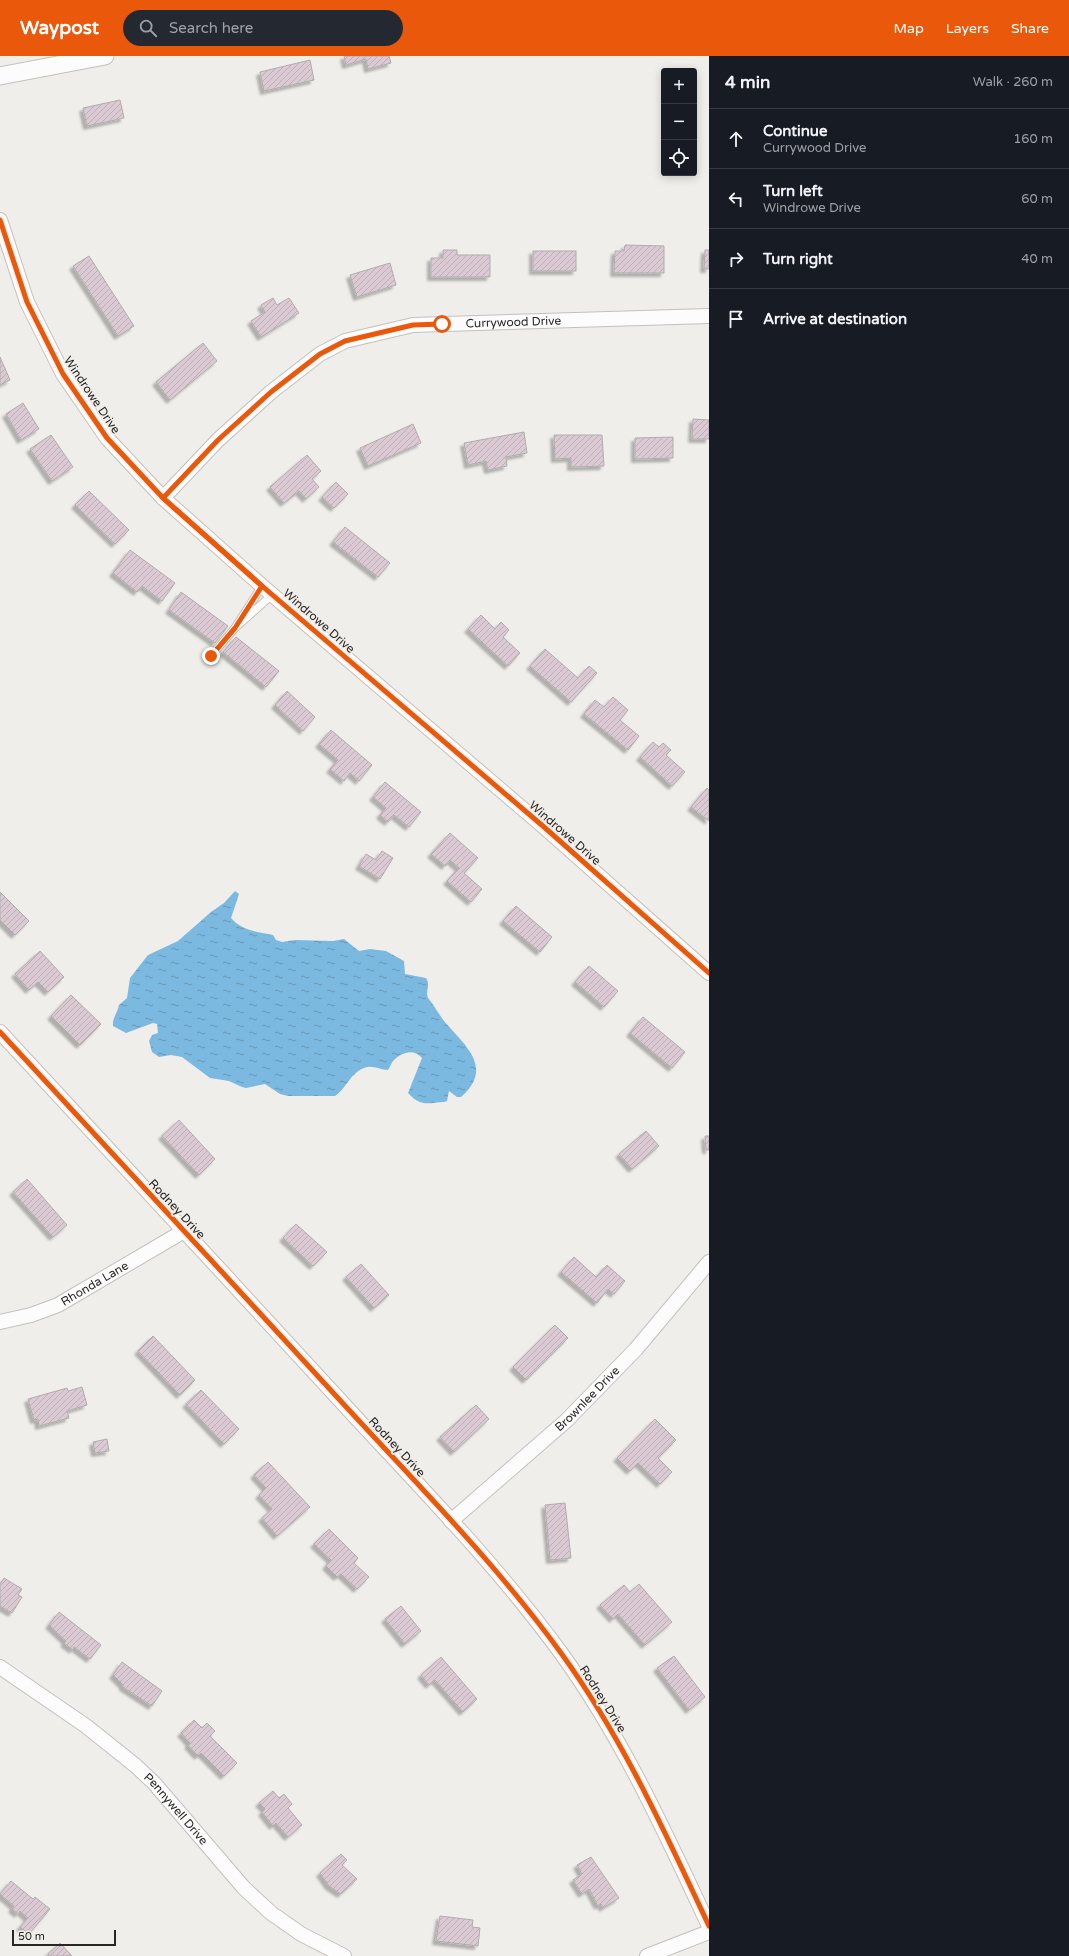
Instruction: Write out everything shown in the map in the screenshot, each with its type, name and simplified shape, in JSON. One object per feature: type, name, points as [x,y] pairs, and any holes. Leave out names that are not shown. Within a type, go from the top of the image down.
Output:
[{"type":"street","points":[[0,76],[105,56]]},
{"type":"street","name":"Windrowe Drive","points":[[0,220],[27,302],[63,374],[107,438],[163,498],[267,590],[530,815],[709,973]]},
{"type":"street","name":"Currywood Drive","points":[[163,498],[218,440],[271,392],[320,354],[345,341],[413,325],[709,316]]},
{"type":"street","name":"Rodney Drive","points":[[0,1032],[451,1521],[533,1616],[562,1654],[611,1730],[659,1820],[709,1926]]},
{"type":"street","name":"Rhonda Lane","points":[[0,1322],[31,1315],[58,1305],[184,1231]]},
{"type":"street","name":"Brownlee Drive","points":[[451,1521],[567,1420],[636,1349],[709,1262]]},
{"type":"street","name":"Pennywell Drive","points":[[0,1667],[86,1726],[136,1766],[154,1783],[244,1888],[271,1913],[301,1934],[344,1956]]},
{"type":"street","points":[[647,1956],[709,1932]]},
{"type":"lane","points":[[211,656],[267,590]]},
{"type":"lane","points":[[235,628],[267,590]]},
{"type":"water","points":[[235,891],[239,894],[231,918],[240,926],[256,932],[273,935],[276,940],[282,942],[295,940],[333,941],[344,939],[359,951],[370,949],[386,951],[404,961],[405,974],[426,978],[428,983],[428,998],[444,1021],[473,1057],[476,1066],[476,1076],[471,1086],[461,1097],[457,1097],[449,1091],[447,1101],[444,1102],[424,1103],[417,1100],[408,1093],[422,1058],[415,1053],[408,1052],[396,1058],[388,1070],[367,1067],[357,1072],[335,1096],[288,1096],[280,1094],[265,1084],[246,1088],[229,1081],[210,1078],[182,1057],[171,1055],[159,1057],[152,1052],[149,1041],[152,1035],[158,1033],[157,1024],[153,1023],[126,1033],[113,1026],[113,1020],[119,1005],[127,998],[130,978],[148,955],[178,941],[211,912],[224,903]]},
{"type":"building","points":[[344,56],[389,56],[391,63],[368,69],[366,59],[346,65]]},
{"type":"building","points":[[310,60],[314,80],[264,91],[260,72]]},
{"type":"building","points":[[120,100],[124,118],[87,126],[83,108]]},
{"type":"building","points":[[625,245],[664,246],[664,273],[614,273],[615,251],[624,251]]},
{"type":"building","points":[[443,250],[457,250],[457,255],[490,255],[490,277],[431,277],[431,258],[443,258]]},
{"type":"building","points":[[705,250],[709,250],[709,269],[704,269]]},
{"type":"building","points":[[533,251],[576,251],[576,271],[533,271]]},
{"type":"building","points":[[89,256],[134,326],[118,336],[73,266]]},
{"type":"building","points":[[390,263],[396,285],[357,297],[350,275]]},
{"type":"building","points":[[273,298],[277,305],[289,298],[299,313],[261,337],[251,321],[265,312],[261,305]]},
{"type":"building","points":[[203,343],[217,361],[170,400],[156,382]]},
{"type":"building","points":[[0,357],[10,380],[0,385]]},
{"type":"building","points":[[23,403],[39,429],[21,440],[6,414]]},
{"type":"building","points":[[693,419],[709,420],[709,439],[692,439]]},
{"type":"building","points":[[413,424],[421,443],[368,466],[360,448]]},
{"type":"building","points":[[524,432],[527,453],[506,457],[507,466],[488,470],[486,461],[468,465],[464,443]]},
{"type":"building","points":[[51,435],[73,467],[52,481],[30,449]]},
{"type":"building","points":[[554,435],[602,435],[604,466],[571,467],[571,458],[555,459]]},
{"type":"building","points":[[673,437],[673,458],[635,459],[635,438]]},
{"type":"building","points":[[307,455],[321,471],[312,479],[319,487],[306,499],[299,491],[284,503],[270,487]]},
{"type":"building","points":[[336,482],[348,494],[334,508],[322,497]]},
{"type":"building","points":[[89,491],[129,530],[115,544],[75,505]]},
{"type":"building","points":[[345,527],[390,563],[378,577],[333,542]]},
{"type":"building","points":[[130,550],[175,583],[162,601],[142,586],[137,592],[113,573]]},
{"type":"building","points":[[181,592],[228,626],[215,643],[169,610]]},
{"type":"building","points":[[481,615],[495,629],[501,622],[509,630],[503,637],[520,653],[508,666],[468,629]]},
{"type":"building","points":[[236,637],[279,671],[266,687],[223,652]]},
{"type":"building","points":[[545,649],[578,678],[589,666],[597,673],[571,702],[530,666]]},
{"type":"building","points":[[287,691],[315,717],[303,731],[275,705]]},
{"type":"building","points":[[613,697],[628,710],[620,720],[639,736],[628,750],[584,714],[595,700],[604,707]]},
{"type":"building","points":[[331,730],[372,765],[359,781],[350,773],[344,781],[330,769],[338,760],[319,744]]},
{"type":"building","points":[[653,742],[659,747],[663,743],[671,750],[666,755],[685,772],[672,786],[640,757]]},
{"type":"building","points":[[385,782],[421,812],[409,827],[394,815],[388,822],[380,815],[386,808],[373,797]]},
{"type":"building","points":[[707,788],[709,790],[709,821],[691,807]]},
{"type":"building","points":[[450,833],[478,858],[464,873],[482,889],[471,902],[447,881],[459,868],[450,860],[445,866],[431,854]]},
{"type":"building","points":[[382,851],[393,858],[380,879],[359,866],[366,854],[376,860]]},
{"type":"building","points":[[0,892],[29,921],[15,935],[0,920]]},
{"type":"building","points":[[516,906],[552,937],[540,952],[503,921]]},
{"type":"building","points":[[40,951],[64,977],[48,992],[38,982],[29,990],[15,974]]},
{"type":"building","points":[[589,966],[618,991],[604,1007],[575,982]]},
{"type":"building","points":[[71,995],[101,1024],[80,1045],[51,1016]]},
{"type":"building","points":[[643,1017],[685,1052],[672,1068],[630,1033]]},
{"type":"building","points":[[179,1120],[215,1159],[199,1175],[162,1136]]},
{"type":"building","points":[[646,1131],[659,1146],[632,1169],[619,1154]]},
{"type":"building","points":[[705,1136],[709,1136],[709,1150],[706,1150]]},
{"type":"building","points":[[27,1179],[67,1225],[53,1237],[13,1192]]},
{"type":"building","points":[[296,1224],[327,1252],[313,1266],[283,1238]]},
{"type":"building","points":[[574,1257],[596,1277],[607,1265],[625,1281],[614,1294],[608,1289],[597,1303],[561,1272]]},
{"type":"building","points":[[361,1264],[389,1295],[374,1308],[346,1277]]},
{"type":"building","points":[[555,1325],[568,1338],[526,1380],[513,1367]]},
{"type":"building","points":[[153,1336],[195,1380],[180,1395],[138,1351]]},
{"type":"building","points":[[82,1387],[87,1405],[67,1411],[69,1418],[39,1426],[38,1419],[34,1420],[28,1399],[67,1388],[68,1391]]},
{"type":"building","points":[[201,1390],[239,1429],[224,1444],[186,1404]]},
{"type":"building","points":[[476,1405],[489,1419],[454,1452],[440,1437]]},
{"type":"building","points":[[655,1419],[676,1440],[658,1458],[672,1472],[660,1484],[638,1463],[630,1471],[617,1458]]},
{"type":"building","points":[[107,1439],[109,1451],[95,1453],[93,1442]]},
{"type":"building","points":[[268,1462],[310,1507],[277,1536],[262,1518],[272,1509],[259,1495],[266,1488],[254,1475]]},
{"type":"building","points":[[565,1503],[571,1558],[550,1560],[545,1505]]},
{"type":"building","points":[[329,1529],[358,1558],[354,1563],[369,1577],[357,1589],[341,1574],[337,1577],[326,1566],[331,1560],[314,1544]]},
{"type":"building","points":[[4,1578],[22,1589],[18,1595],[22,1597],[12,1613],[0,1606],[0,1584]]},
{"type":"building","points":[[639,1584],[672,1622],[645,1645],[618,1614],[613,1619],[600,1605],[624,1585],[630,1592]]},
{"type":"building","points":[[401,1606],[421,1631],[405,1644],[385,1619]]},
{"type":"building","points":[[59,1612],[101,1645],[90,1659],[74,1647],[73,1650],[64,1643],[66,1641],[49,1625]]},
{"type":"building","points":[[674,1656],[705,1697],[689,1710],[657,1668]]},
{"type":"building","points":[[441,1657],[477,1699],[463,1712],[435,1680],[429,1685],[421,1675]]},
{"type":"building","points":[[122,1662],[162,1691],[152,1706],[123,1687],[123,1685],[113,1675]]},
{"type":"building","points":[[194,1720],[202,1728],[207,1723],[215,1731],[210,1736],[237,1763],[224,1776],[201,1753],[198,1756],[188,1745],[190,1743],[181,1733]]},
{"type":"building","points":[[273,1791],[279,1798],[284,1794],[292,1804],[288,1808],[302,1825],[288,1837],[276,1823],[273,1826],[262,1812],[265,1809],[259,1803]]},
{"type":"building","points":[[341,1854],[347,1860],[342,1865],[357,1879],[341,1894],[329,1886],[320,1873]]},
{"type":"building","points":[[591,1857],[619,1898],[603,1908],[601,1904],[598,1906],[589,1889],[582,1894],[573,1880],[582,1874],[577,1865]]},
{"type":"building","points":[[11,1881],[33,1899],[35,1897],[50,1909],[29,1934],[20,1927],[28,1918],[20,1911],[18,1914],[12,1909],[14,1906],[0,1894]]},
{"type":"building","points":[[440,1916],[473,1920],[472,1927],[480,1928],[478,1946],[436,1941]]},
{"type":"building","points":[[60,1943],[72,1956],[49,1956],[48,1954]]},
{"type":"cycle path","points":[[0,220],[27,302],[63,374],[107,438],[163,498],[262,586],[544,827],[709,973]]},
{"type":"cycle path","points":[[0,1032],[481,1553],[535,1619],[561,1653],[604,1718],[659,1820],[709,1926]]},
{"type":"route","points":[[211,656],[235,628],[262,586],[163,498],[218,440],[271,392],[320,354],[345,341],[413,325],[442,324]]}]
